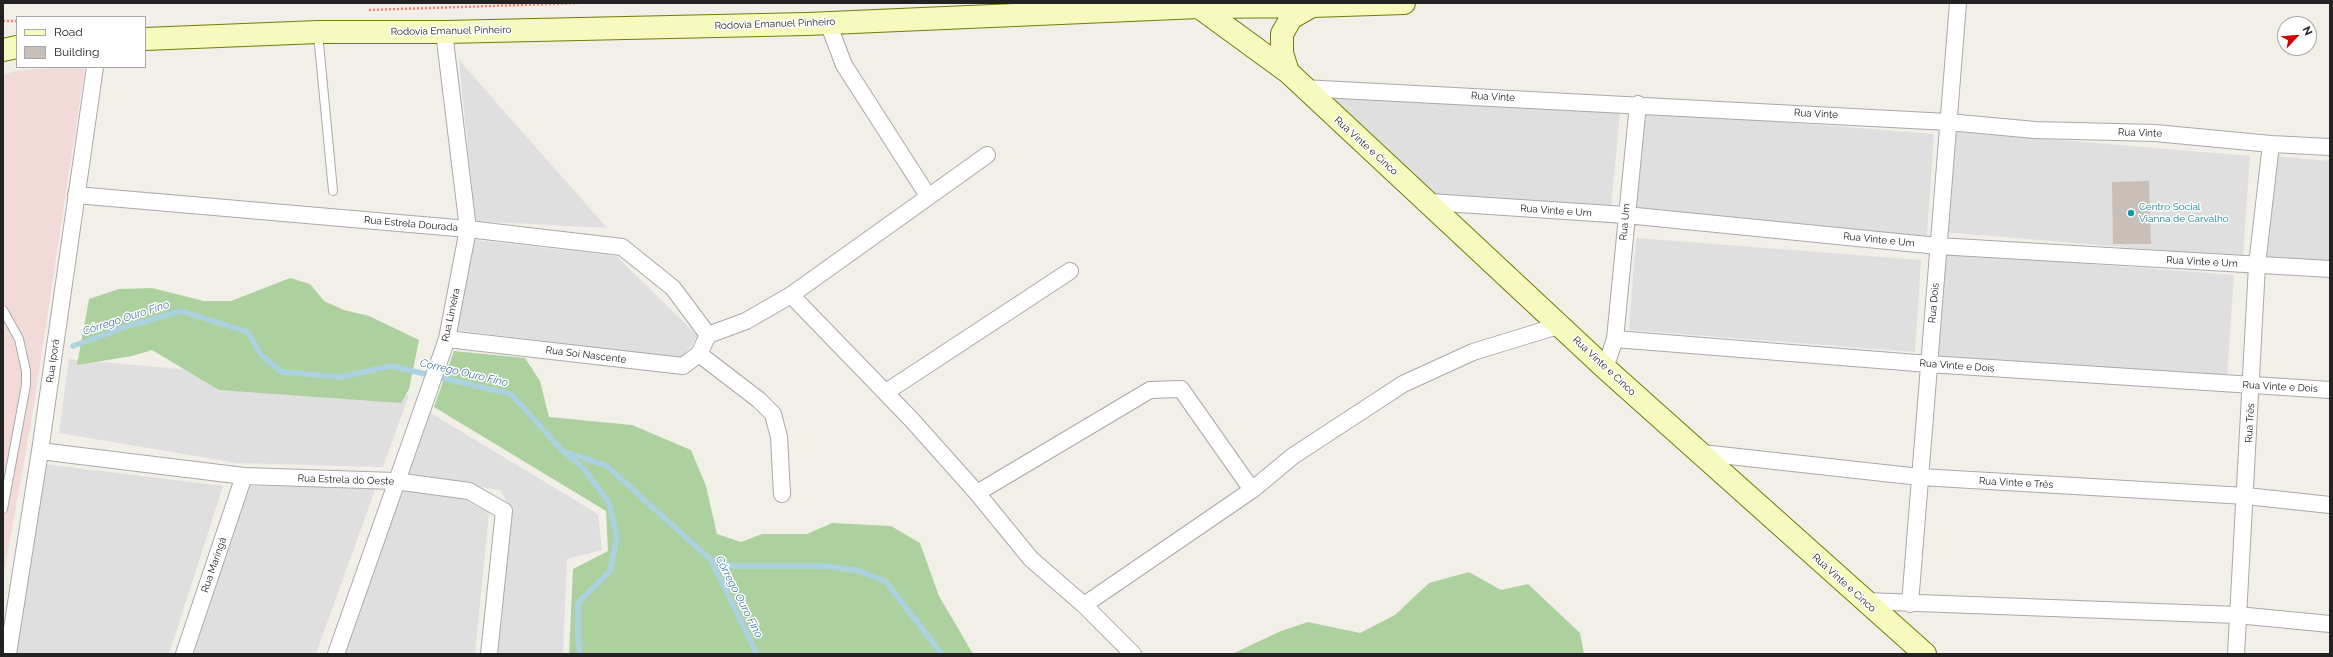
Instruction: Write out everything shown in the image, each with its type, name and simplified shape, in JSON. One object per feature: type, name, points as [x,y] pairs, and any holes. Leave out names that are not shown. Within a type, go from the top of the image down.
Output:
[{"type":"main road","name":"Rodovia Emanuel Pinheiro","points":[[146,39],[318,32],[444,32],[828,23],[1199,7],[1312,6],[1404,3]]},
{"type":"main road","points":[[1288,72],[1282,53],[1282,34],[1291,18],[1312,6]]},
{"type":"main road","points":[[1199,7],[1288,72]]},
{"type":"main road","points":[[3,50],[16,48]]},
{"type":"main road","name":"Rua Vinte e Cinco","points":[[1288,72],[1302,88],[1429,202],[1561,325],[1604,368],[1702,453],[1925,654]]},
{"type":"street","name":"Rua Dois","points":[[1910,604],[1958,3]]},
{"type":"street","points":[[828,23],[844,65],[928,196]]},
{"type":"street","name":"Rua Limeira","points":[[336,654],[395,481],[447,339],[468,229],[444,32]]},
{"type":"street","name":"Rua Iporá","points":[[8,654],[40,451],[95,68]]},
{"type":"street","name":"Rua Vinte","points":[[1302,88],[1638,104],[1948,122],[2035,130],[2155,133],[2271,144],[2330,147]]},
{"type":"street","name":"Rua Um","points":[[1615,339],[1638,104]]},
{"type":"street","name":"Rua Três","points":[[2236,654],[2237,615],[2246,496],[2252,385],[2257,265],[2271,144]]},
{"type":"street","points":[[708,335],[746,321],[791,295],[987,155]]},
{"type":"street","name":"Rua Estrela Dourada","points":[[76,195],[468,229],[622,247],[673,288],[708,335]]},
{"type":"street","name":"Rua Vinte e Um","points":[[1429,202],[1626,216],[1938,246],[2330,269]]},
{"type":"street","points":[[886,392],[1070,271]]},
{"type":"street","points":[[791,295],[886,392],[977,493],[1031,559],[1084,605],[1133,654]]},
{"type":"street","points":[[1084,605],[1252,490],[1293,456],[1403,384],[1473,352],[1561,325]]},
{"type":"street","name":"Rua Soi Nascente","points":[[447,339],[683,366],[699,354],[708,335]]},
{"type":"street","points":[[1604,368],[1615,339]]},
{"type":"street","name":"Rua Vinte e Dois","points":[[1615,339],[1929,364],[2330,390]]},
{"type":"street","points":[[699,354],[759,400],[772,414],[780,437],[782,494]]},
{"type":"street","points":[[977,493],[1150,390],[1181,389],[1252,490]]},
{"type":"street","name":"Rua Estrela do Oeste","points":[[40,451],[244,476],[395,481],[469,492],[504,511],[488,654]]},
{"type":"street","name":"Rua Vinte e Três","points":[[1702,453],[1920,477],[2246,496],[2330,505]]},
{"type":"street","name":"Rua Maringá","points":[[184,654],[244,476]]},
{"type":"street","points":[[1865,601],[1910,604],[2237,615],[2330,624]]},
{"type":"lane","points":[[318,32],[333,191]]},
{"type":"lane","points":[[3,310],[18,339],[26,371],[26,384],[3,509]]},
{"type":"path","points":[[3,21],[16,21]]},
{"type":"shaded area","points":[[459,60],[607,228],[475,221]]},
{"type":"shaded area","points":[[47,68],[85,68],[31,423],[3,579],[3,75],[15,71]]},
{"type":"shaded area","points":[[1323,97],[1620,113],[1611,208],[1431,194]]},
{"type":"shaded area","points":[[1640,111],[1934,134],[1927,236],[1633,213]]},
{"type":"shaded area","points":[[1952,131],[2250,156],[2243,257],[1944,232]]},
{"type":"shaded area","points":[[2273,156],[2330,161],[2330,264],[2266,259]]},
{"type":"shaded area","points":[[1636,238],[1921,260],[1915,352],[1629,330]]},
{"type":"shaded area","points":[[475,240],[616,256],[698,336],[682,358],[455,330]]},
{"type":"shaded area","points":[[1945,253],[2234,275],[2227,378],[1938,357]]},
{"type":"shaded area","points":[[69,359],[234,374],[409,395],[383,467],[237,463],[59,433]]},
{"type":"shaded area","points":[[429,412],[598,514],[602,550],[567,559],[563,654],[493,654],[509,506],[500,490],[405,475]]},
{"type":"shaded area","points":[[44,464],[223,486],[169,654],[16,654]]},
{"type":"shaded area","points":[[246,486],[376,487],[316,654],[190,654]]},
{"type":"shaded area","points":[[401,488],[466,500],[489,514],[475,654],[344,654]]},
{"type":"green space","points":[[290,278],[310,284],[324,301],[344,310],[369,316],[419,340],[409,389],[401,403],[219,390],[152,350],[132,356],[77,365],[89,299],[119,289],[152,288],[204,301],[231,301]]},
{"type":"green space","points":[[454,351],[525,358],[540,381],[549,417],[632,425],[691,450],[706,486],[717,534],[741,542],[762,534],[807,534],[832,523],[891,526],[920,543],[939,596],[973,654],[569,654],[573,569],[608,551],[606,511],[434,407]]},
{"type":"green space","points":[[1469,572],[1501,590],[1528,584],[1580,633],[1584,654],[1232,654],[1281,631],[1308,622],[1360,633],[1395,615],[1429,583]]},
{"type":"building","name":"Centro Social Vianna de Carvalho","points":[[2149,181],[2151,244],[2113,244],[2112,182]]},
{"type":"waterway","name":"Córrego Ouro Fino","points":[[73,346],[129,326],[181,311],[248,332],[261,355],[282,372],[341,377],[391,366],[511,394],[562,450],[585,470],[609,503],[617,538],[610,571],[578,603],[578,639],[580,654]]},
{"type":"waterway","name":"Córrego Ouro Fino","points":[[566,452],[607,466],[711,560],[757,654]]},
{"type":"waterway","points":[[711,560],[733,566],[826,566],[860,571],[886,582],[942,654]]},
{"type":"place","name":"Centro Social Vianna de Carvalho","points":[[2131,213]]}]
